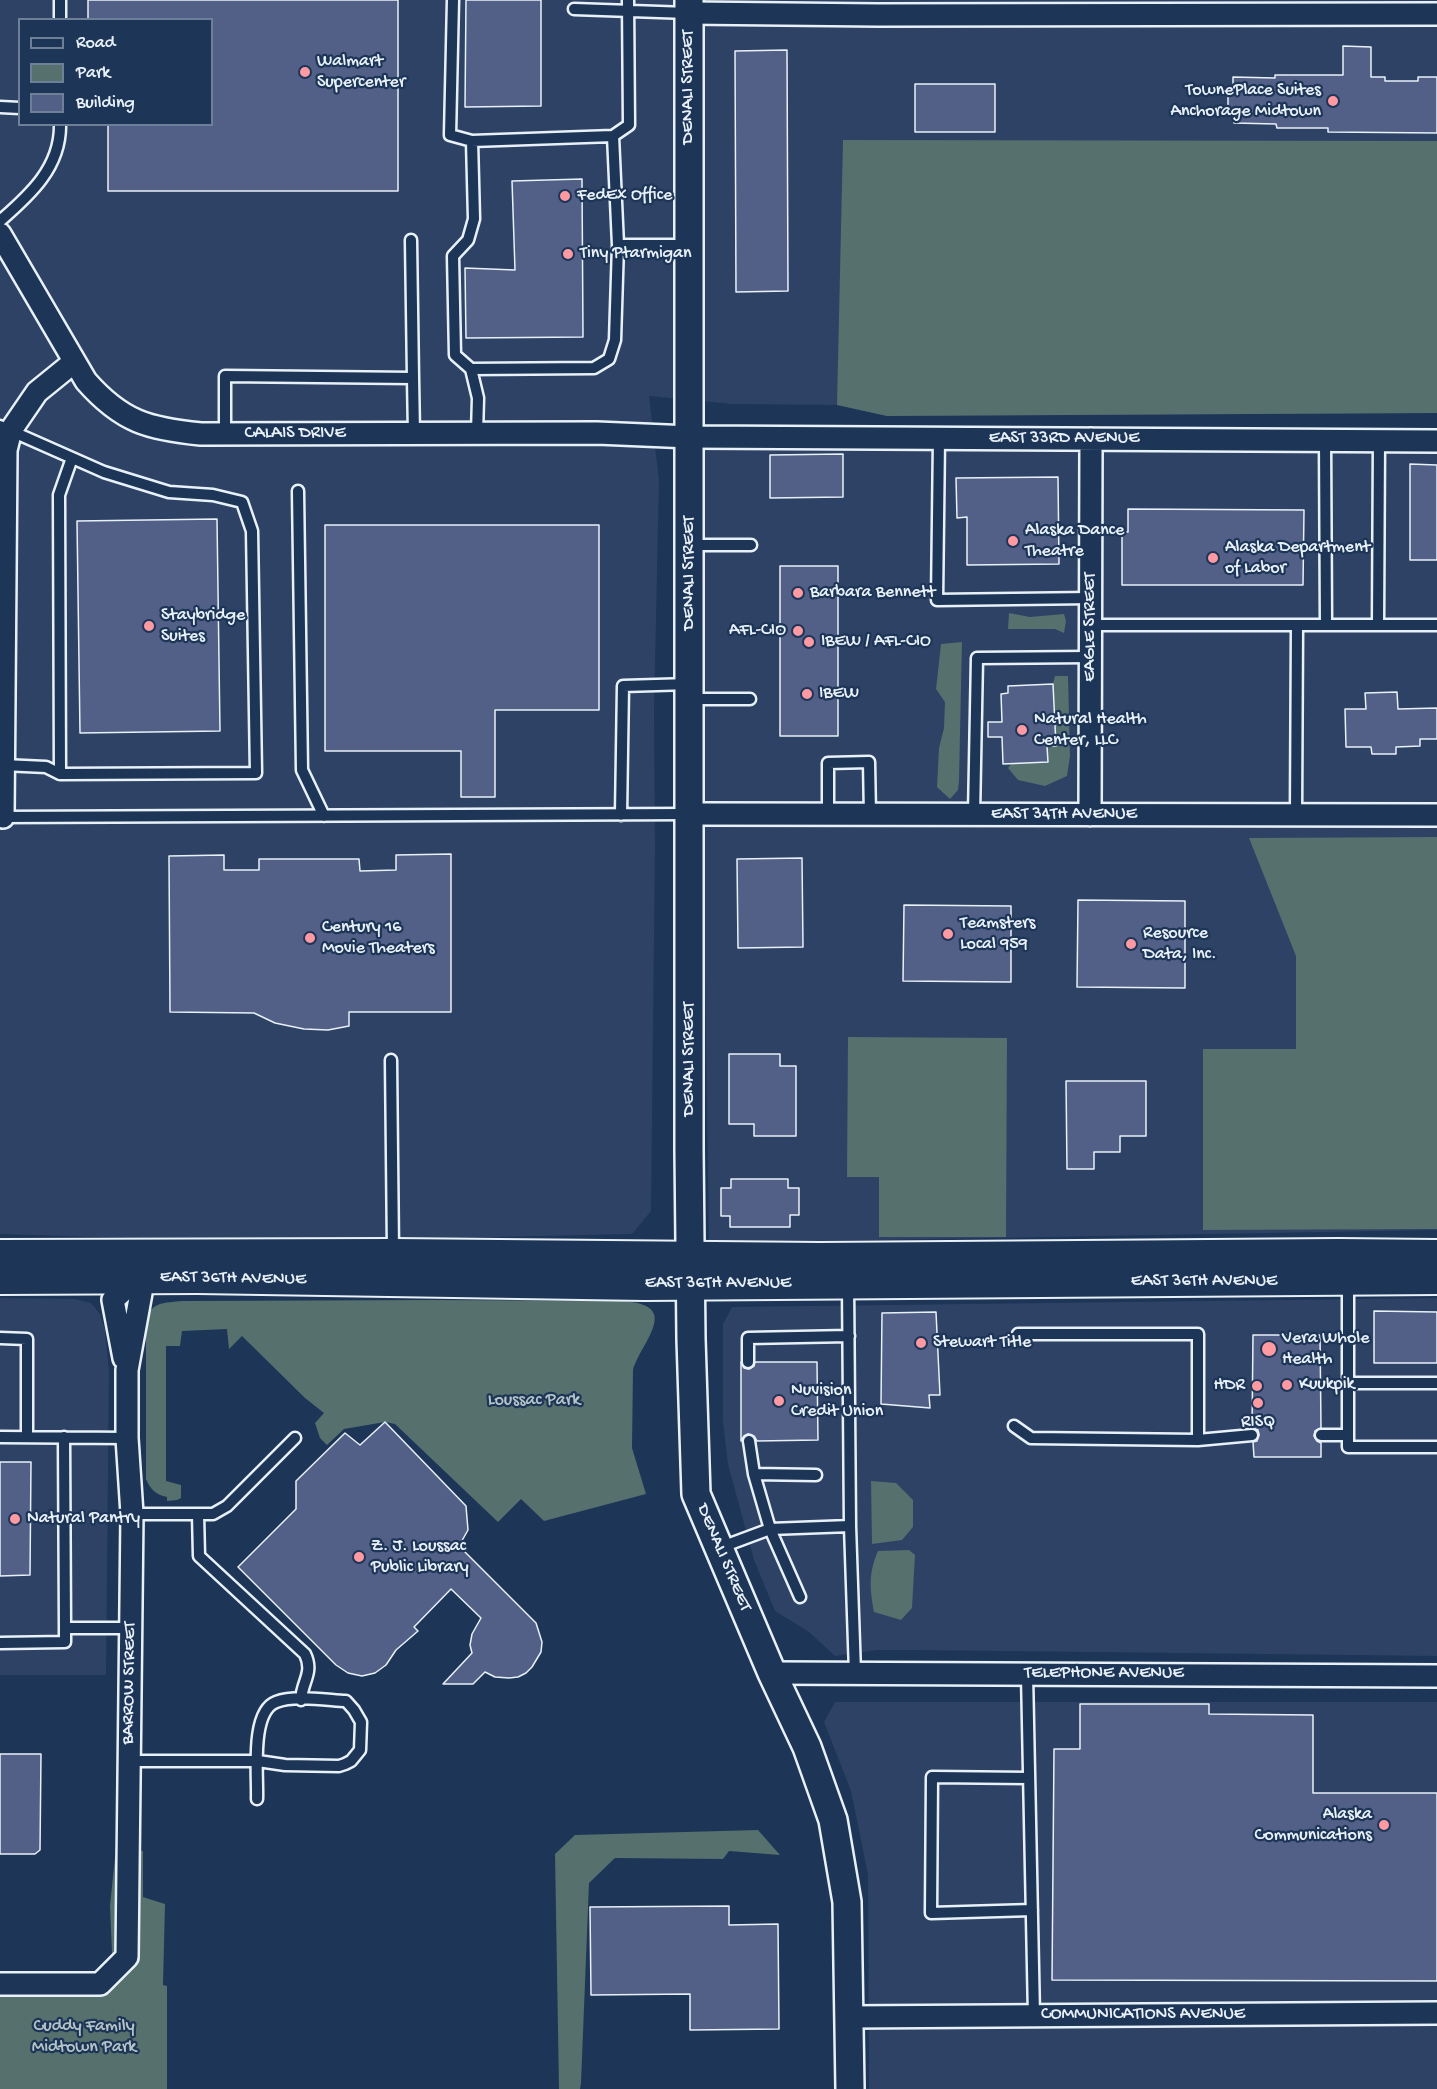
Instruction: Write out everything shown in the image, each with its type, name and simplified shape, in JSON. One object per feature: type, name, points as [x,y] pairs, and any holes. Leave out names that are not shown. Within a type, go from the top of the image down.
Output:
[{"type":"main road","name":"EAST 36TH AVENUE","points":[[0,1279],[130,1273],[393,1254],[690,1270],[848,1284],[1437,1279]]},
{"type":"main road","name":"EAST 36TH AVENUE","points":[[0,1255],[130,1273],[690,1270],[820,1258],[1437,1255]]},
{"type":"main road","points":[[1348,1281],[1358,1270],[1437,1268]]},
{"type":"street","points":[[689,6],[878,15],[1339,7],[1437,14]]},
{"type":"street","name":"DENALI STREET","points":[[689,6],[690,1270],[696,1494],[772,1673],[807,1747],[833,1820],[847,1902],[850,2089]]},
{"type":"street","name":"CALAIS DRIVE","points":[[0,234],[86,381],[102,400],[144,425],[168,431],[225,434],[597,433],[690,437]]},
{"type":"street","points":[[2,817],[2,588],[6,428],[37,392],[74,362]]},
{"type":"street","name":"EAST 33RD AVENUE","points":[[690,437],[1437,441]]},
{"type":"street","name":"EAGLE STREET","points":[[1090,815],[1091,439]]},
{"type":"street","name":"EAST 34TH AVENUE","points":[[690,814],[1437,815]]},
{"type":"street","name":"BARROW STREET","points":[[0,1984],[100,1984],[127,1957],[132,1514],[127,1438],[127,1370],[141,1293],[130,1273]]},
{"type":"street","name":"TELEPHONE AVENUE","points":[[772,1673],[1437,1676]]},
{"type":"street","name":"COMMUNICATIONS AVENUE","points":[[850,2017],[1437,2013]]},
{"type":"lane","points":[[60,0],[60,18]]},
{"type":"lane","points":[[453,0],[450,135],[472,141],[613,136],[629,125],[628,6]]},
{"type":"lane","points":[[574,9],[689,6]]},
{"type":"lane","points":[[0,107],[18,108]]},
{"type":"lane","points":[[0,221],[27,198],[49,171],[61,141],[60,126]]},
{"type":"lane","points":[[471,369],[594,368],[609,359],[615,340],[618,245],[613,136]]},
{"type":"lane","points":[[472,141],[474,219],[468,240],[453,256],[455,355],[471,369],[478,398],[477,433]]},
{"type":"lane","points":[[411,240],[414,434]]},
{"type":"lane","points":[[618,245],[689,245]]},
{"type":"lane","points":[[225,434],[225,376],[413,378]]},
{"type":"lane","points":[[3,765],[46,767],[60,774],[256,773],[252,531],[242,502],[213,495],[169,492],[104,472],[6,428]]},
{"type":"lane","points":[[939,438],[937,600],[1091,598]]},
{"type":"lane","points":[[1325,440],[1326,625]]},
{"type":"lane","points":[[1378,625],[1379,440]]},
{"type":"lane","points":[[60,774],[59,495],[72,458]]},
{"type":"lane","points":[[298,491],[302,770],[324,816]]},
{"type":"lane","points":[[690,545],[751,545]]},
{"type":"lane","points":[[1091,625],[1437,625]]},
{"type":"lane","points":[[1296,815],[1297,625]]},
{"type":"lane","points":[[974,815],[977,658],[1090,657]]},
{"type":"lane","points":[[621,815],[623,687],[750,699]]},
{"type":"lane","points":[[828,815],[828,763],[869,762],[870,815]]},
{"type":"lane","points":[[2,817],[690,814]]},
{"type":"lane","points":[[391,1060],[393,1254]]},
{"type":"lane","points":[[1348,1281],[1348,1447],[1437,1447]]},
{"type":"lane","points":[[848,1284],[849,1527],[855,1674]]},
{"type":"lane","points":[[1018,1335],[1198,1334],[1198,1440]]},
{"type":"lane","points":[[748,1362],[748,1338],[849,1336]]},
{"type":"lane","points":[[0,1338],[27,1339],[27,1437]]},
{"type":"lane","points":[[1348,1383],[1437,1383]]},
{"type":"lane","points":[[1014,1426],[1031,1438],[1198,1440],[1252,1435]]},
{"type":"lane","points":[[1321,1435],[1348,1436]]},
{"type":"lane","points":[[0,1437],[127,1438]]},
{"type":"lane","points":[[0,1643],[65,1642],[64,1437]]},
{"type":"lane","points":[[132,1514],[213,1514],[226,1506],[295,1438]]},
{"type":"lane","points":[[749,1441],[754,1474],[770,1529],[800,1598]]},
{"type":"lane","points":[[754,1474],[816,1475]]},
{"type":"lane","points":[[198,1514],[199,1556],[305,1654],[309,1663],[309,1672],[301,1700]]},
{"type":"lane","points":[[719,1548],[770,1529],[849,1527]]},
{"type":"lane","points":[[65,1628],[131,1628]]},
{"type":"lane","points":[[1027,1674],[1034,2016]]},
{"type":"lane","points":[[129,1761],[258,1761],[285,1765],[339,1766],[351,1761],[360,1750],[361,1722],[346,1701],[288,1700],[275,1702],[264,1711],[258,1735],[258,1761],[257,1799]]},
{"type":"lane","points":[[1029,1778],[932,1777],[931,1913],[1032,1910]]},
{"type":"shaded area","points":[[0,0],[1437,0],[1437,413],[887,416],[837,405],[732,404],[649,396],[659,480],[654,711],[655,848],[651,1211],[632,1234],[366,1240],[131,1238],[0,1234]]},
{"type":"shaded area","points":[[697,450],[1437,452],[1437,1230],[709,1243]]},
{"type":"shaded area","points":[[0,1298],[75,1299],[91,1303],[100,1314],[105,1330],[109,1371],[106,1675],[0,1675]]},
{"type":"shaded area","points":[[1437,1298],[1437,1656],[877,1650],[835,1656],[809,1632],[775,1611],[754,1560],[728,1464],[723,1423],[723,1324],[732,1307]]},
{"type":"shaded area","points":[[835,1702],[1437,1702],[1437,2089],[869,2089],[868,1875],[851,1791],[824,1722]]},
{"type":"green space","points":[[843,140],[1437,141],[1437,413],[887,416],[837,405]]},
{"type":"green space","points":[[1009,613],[1030,617],[1064,614],[1066,621],[1064,633],[1055,629],[1008,629]]},
{"type":"green space","points":[[962,642],[959,781],[958,790],[950,799],[937,787],[945,702],[936,689],[941,644]]},
{"type":"green space","points":[[1055,676],[1068,676],[1070,756],[1067,776],[1045,786],[1018,780],[1008,768],[1012,763],[1048,762],[1047,746],[1056,746],[1053,684]]},
{"type":"green space","points":[[1437,837],[1437,1229],[1203,1230],[1203,1049],[1296,1049],[1296,956],[1249,838]]},
{"type":"green space","points":[[848,1037],[1007,1038],[1006,1237],[879,1237],[879,1177],[847,1177]]},
{"type":"green space","name":"Loussac Park","points":[[183,1301],[623,1301],[641,1304],[651,1310],[655,1317],[654,1326],[633,1370],[632,1448],[646,1494],[544,1521],[521,1499],[498,1522],[395,1424],[385,1422],[344,1429],[327,1445],[320,1438],[315,1423],[324,1413],[305,1398],[242,1336],[229,1349],[227,1329],[182,1331],[180,1346],[166,1346],[166,1481],[181,1485],[181,1498],[167,1501],[167,1497],[157,1493],[149,1486],[146,1479],[146,1325],[147,1317],[154,1307],[163,1303]]},
{"type":"green space","points":[[871,1481],[896,1483],[913,1500],[913,1527],[902,1540],[872,1544]]},
{"type":"green space","points":[[909,1550],[915,1555],[912,1608],[901,1620],[874,1612],[871,1582],[878,1551]]},
{"type":"green space","points":[[758,1830],[780,1855],[729,1851],[723,1859],[615,1858],[589,1883],[581,2083],[580,2089],[559,2089],[555,1854],[575,1835]]},
{"type":"green space","name":"Cuddy Family Midtown Park","points":[[116,1847],[143,1851],[143,1897],[165,1904],[163,1985],[167,1986],[167,2089],[0,2089],[0,1986],[113,1976],[110,1906]]},
{"type":"building","name":"Walmart Supercenter","points":[[88,0],[398,0],[398,191],[108,191],[108,126],[213,126],[213,18],[88,18]]},
{"type":"building","points":[[466,0],[541,0],[541,106],[465,107]]},
{"type":"building","name":"TownePlace Suites Anchorage Midtown","points":[[1343,46],[1371,47],[1371,77],[1385,77],[1385,81],[1418,81],[1418,77],[1437,77],[1437,133],[1328,132],[1328,128],[1277,128],[1276,124],[1234,123],[1234,114],[1228,114],[1228,89],[1233,89],[1233,77],[1343,75]]},
{"type":"building","points":[[787,50],[788,291],[736,292],[735,51]]},
{"type":"building","points":[[915,84],[995,84],[995,132],[915,132]]},
{"type":"building","points":[[582,179],[583,337],[466,338],[465,268],[515,270],[512,181]]},
{"type":"building","points":[[843,454],[843,497],[770,498],[770,455]]},
{"type":"building","points":[[1410,464],[1437,465],[1437,560],[1410,560]]},
{"type":"building","name":"Alaska Dance Theatre","points":[[1058,477],[1059,564],[967,565],[967,517],[957,518],[956,478]]},
{"type":"building","name":"Alaska Department of Labor","points":[[1128,509],[1304,510],[1303,585],[1122,585],[1122,532],[1128,532]]},
{"type":"building","name":"Staybridge Suites","points":[[217,519],[220,731],[80,733],[77,521]]},
{"type":"building","points":[[325,525],[599,525],[599,710],[495,710],[495,797],[461,797],[461,751],[325,751]]},
{"type":"building","name":"IBEW / AFL-CIO","points":[[780,566],[838,566],[838,736],[780,736]]},
{"type":"building","name":"Natural Health Center, LLC","points":[[1053,684],[1056,746],[1047,746],[1048,762],[1003,764],[1002,737],[988,737],[988,722],[1002,722],[1001,694],[1008,693],[1008,686]]},
{"type":"building","points":[[1397,692],[1398,709],[1437,708],[1437,739],[1420,739],[1420,746],[1396,747],[1396,754],[1372,754],[1371,747],[1346,747],[1345,709],[1366,709],[1365,693]]},
{"type":"building","name":"Century 16 Movie Theaters","points":[[451,854],[451,1012],[349,1012],[349,1026],[328,1030],[304,1029],[275,1023],[254,1013],[170,1012],[169,856],[224,855],[224,870],[259,870],[259,859],[359,859],[360,871],[396,870],[396,855]]},
{"type":"building","points":[[802,858],[803,947],[738,948],[737,859]]},
{"type":"building","name":"Resource Data, Inc.","points":[[1078,900],[1185,901],[1185,988],[1077,987]]},
{"type":"building","points":[[904,905],[1011,906],[1011,982],[903,981]]},
{"type":"building","points":[[729,1054],[780,1054],[780,1066],[796,1066],[796,1136],[754,1136],[754,1124],[729,1124]]},
{"type":"building","points":[[1066,1081],[1146,1081],[1146,1136],[1120,1136],[1120,1152],[1094,1152],[1094,1169],[1067,1169]]},
{"type":"building","points":[[731,1179],[788,1179],[788,1188],[799,1188],[799,1215],[790,1215],[790,1227],[730,1227],[730,1216],[721,1216],[721,1188],[731,1188]]},
{"type":"building","points":[[1374,1311],[1437,1312],[1437,1363],[1374,1363]]},
{"type":"building","points":[[936,1312],[940,1395],[929,1395],[930,1408],[881,1404],[882,1313]]},
{"type":"building","name":"Kuukpik","points":[[1253,1335],[1320,1335],[1321,1428],[1315,1431],[1314,1436],[1321,1443],[1321,1457],[1254,1457],[1253,1442],[1257,1441],[1259,1435],[1258,1430],[1252,1428]]},
{"type":"building","name":"Nuvision Credit Union","points":[[741,1362],[744,1368],[749,1369],[754,1366],[755,1362],[817,1362],[818,1440],[757,1441],[754,1436],[748,1434],[741,1441]]},
{"type":"building","name":"Z. J. Loussac Public Library","points":[[385,1422],[466,1506],[468,1530],[459,1546],[536,1623],[542,1642],[541,1652],[526,1673],[509,1678],[495,1677],[485,1672],[473,1684],[443,1684],[472,1653],[470,1645],[472,1634],[481,1618],[451,1589],[414,1627],[418,1631],[396,1650],[386,1665],[375,1673],[362,1676],[348,1673],[336,1665],[238,1567],[296,1509],[296,1481],[345,1433],[360,1445]]},
{"type":"building","name":"Natural Pantry","points":[[0,1462],[31,1462],[30,1575],[0,1576]]},
{"type":"building","name":"Alaska Communications","points":[[1080,1704],[1209,1704],[1209,1714],[1313,1715],[1313,1793],[1437,1793],[1437,1981],[1052,1980],[1054,1749],[1080,1749]]},
{"type":"building","points":[[0,1754],[41,1754],[40,1850],[35,1854],[0,1854]]},
{"type":"building","points":[[729,1906],[729,1925],[778,1924],[779,2029],[690,2030],[690,1994],[591,1995],[590,1907]]},
{"type":"place","name":"Walmart Supercenter","points":[[305,72]]},
{"type":"place","name":"TownePlace Suites Anchorage Midtown","points":[[1333,101]]},
{"type":"place","name":"FedEx Office","points":[[565,196]]},
{"type":"place","name":"Tiny Ptarmigan","points":[[568,254]]},
{"type":"place","name":"Alaska Dance Theatre","points":[[1013,541]]},
{"type":"place","name":"Alaska Department of Labor","points":[[1213,558]]},
{"type":"place","name":"Barbara Bennett","points":[[798,593]]},
{"type":"place","name":"Staybridge Suites","points":[[149,626]]},
{"type":"place","name":"AFL-CIO","points":[[798,631]]},
{"type":"place","name":"IBEW / AFL-CIO","points":[[809,642]]},
{"type":"place","name":"IBEW","points":[[807,694]]},
{"type":"place","name":"Natural Health Center, LLC","points":[[1022,730]]},
{"type":"place","name":"Teamsters Local 959","points":[[948,934]]},
{"type":"place","name":"Century 16 Movie Theaters","points":[[310,938]]},
{"type":"place","name":"Resource Data, Inc.","points":[[1131,944]]},
{"type":"place","name":"Stewart Title","points":[[921,1343]]},
{"type":"place","name":"Vera Whole Health","points":[[1269,1349]]},
{"type":"place","name":"Kuukpik","points":[[1287,1385]]},
{"type":"place","name":"HDR","points":[[1257,1386]]},
{"type":"place","name":"Nuvision Credit Union","points":[[779,1401]]},
{"type":"place","name":"RISQ","points":[[1258,1403]]},
{"type":"place","name":"Natural Pantry","points":[[15,1519]]},
{"type":"place","name":"Z. J. Loussac Public Library","points":[[359,1557]]},
{"type":"place","name":"Alaska Communications","points":[[1384,1825]]}]
